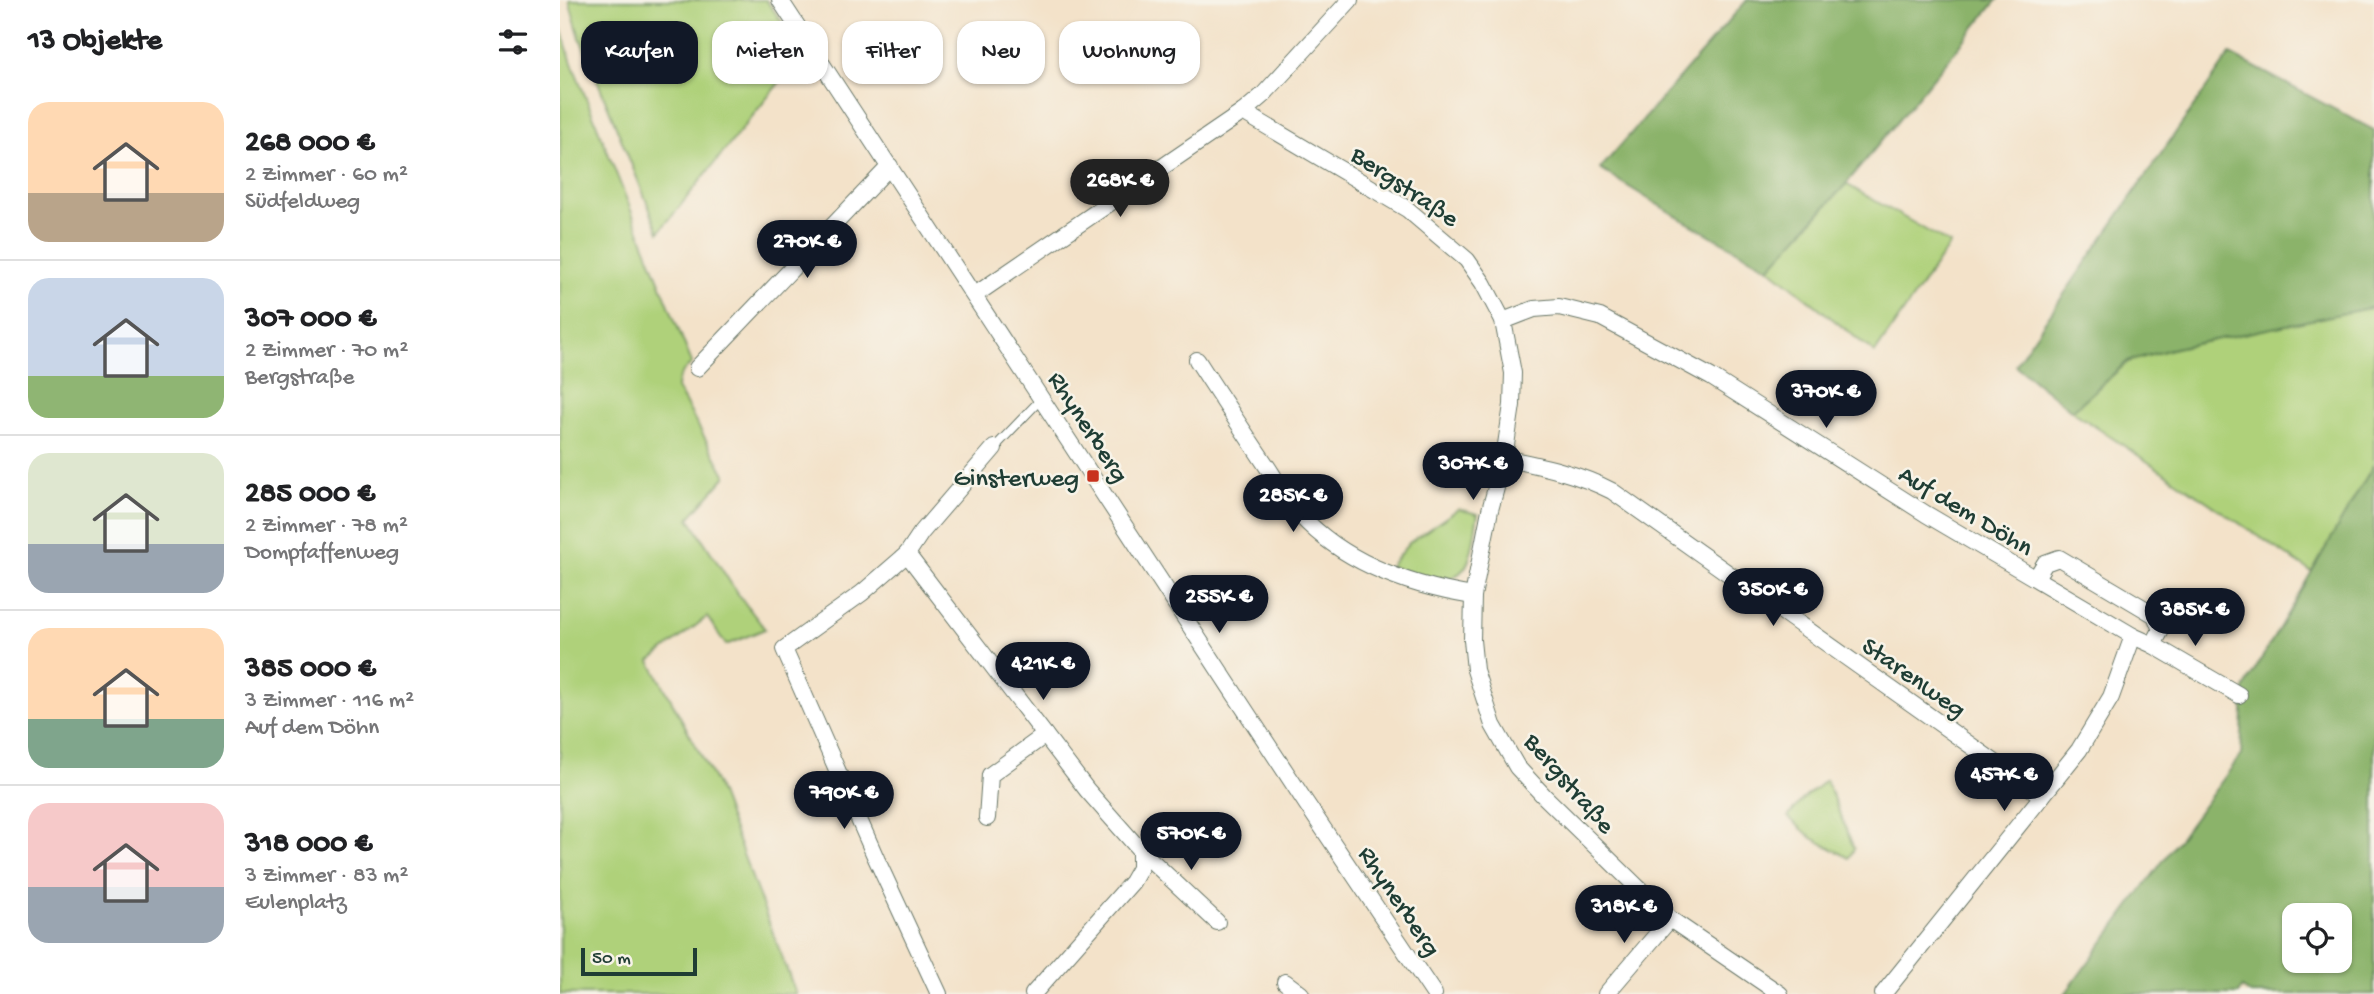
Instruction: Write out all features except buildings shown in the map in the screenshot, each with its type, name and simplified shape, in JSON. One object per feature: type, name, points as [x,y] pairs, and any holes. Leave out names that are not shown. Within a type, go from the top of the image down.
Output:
[{"type":"street","name":"Rhynerberg","points":[[780,0],[1434,994]]},
{"type":"street","points":[[975,295],[1243,111],[1263,95],[1350,0]]},
{"type":"street","name":"Bergstraße","points":[[1243,111],[1407,209],[1467,260],[1483,283],[1503,321],[1513,373],[1512,405],[1504,458],[1490,510],[1473,596],[1472,640],[1475,670],[1493,725],[1517,766],[1552,805],[1670,919],[1780,994]]},
{"type":"street","points":[[697,368],[890,166]]},
{"type":"street","name":"Auf dem Döhn","points":[[1503,321],[1534,309],[1559,307],[1600,317],[1711,377],[1926,514],[2239,695]]},
{"type":"street","points":[[1197,360],[1300,516],[1329,540],[1368,564],[1403,580],[1473,596]]},
{"type":"street","points":[[939,994],[784,649],[862,593],[906,554],[994,448]]},
{"type":"street","name":"Starenweg","points":[[1504,458],[1587,478],[1612,491],[2042,796]]},
{"type":"street","points":[[906,554],[1087,790],[1140,850],[1217,922]]},
{"type":"street","name":"Auf dem Döhn","points":[[2036,578],[2045,563],[2059,558],[2155,615],[2161,630],[2153,645]]},
{"type":"street","points":[[1883,994],[2079,750],[2111,697],[2133,636]]},
{"type":"street","points":[[987,818],[990,775],[1045,735]]},
{"type":"street","points":[[1033,994],[1132,882],[1140,868],[1140,850]]},
{"type":"street","points":[[1606,994],[1670,919]]},
{"type":"street","points":[[1285,982],[1301,994]]},
{"type":"lane","points":[[994,448],[1042,398]]},
{"type":"green space","points":[[569,0],[766,0],[781,21],[712,21],[712,84],[778,84],[659,232],[599,84],[698,84],[698,21],[581,21],[581,40]]},
{"type":"green space","points":[[1747,0],[1997,0],[1846,184],[1769,268],[1681,219],[1600,169]]},
{"type":"green space","points":[[560,26],[572,63],[692,363],[680,377],[677,388],[726,476],[689,518],[737,593],[765,629],[726,645],[707,617],[650,661],[716,783],[796,994],[560,994]]},
{"type":"green space","points":[[2230,54],[2374,130],[2374,307],[2175,348],[2128,361],[2072,411],[2015,365]]},
{"type":"green space","points":[[1846,184],[1950,244],[1875,353],[1769,268]]},
{"type":"green space","points":[[2374,307],[2374,464],[2312,572],[2072,411],[2128,362],[2175,348]]},
{"type":"green space","points":[[2374,464],[2374,994],[2251,994],[2242,988],[2238,994],[2065,994],[2241,755],[2244,689]]},
{"type":"green space","points":[[1458,509],[1478,514],[1470,557],[1462,571],[1453,577],[1432,579],[1390,566],[1409,543]]},
{"type":"green space","points":[[1826,780],[1854,849],[1849,858],[1812,838],[1788,817],[1802,800]]},
{"type":"place","name":"Ginsterweg","points":[[1093,476]]}]
